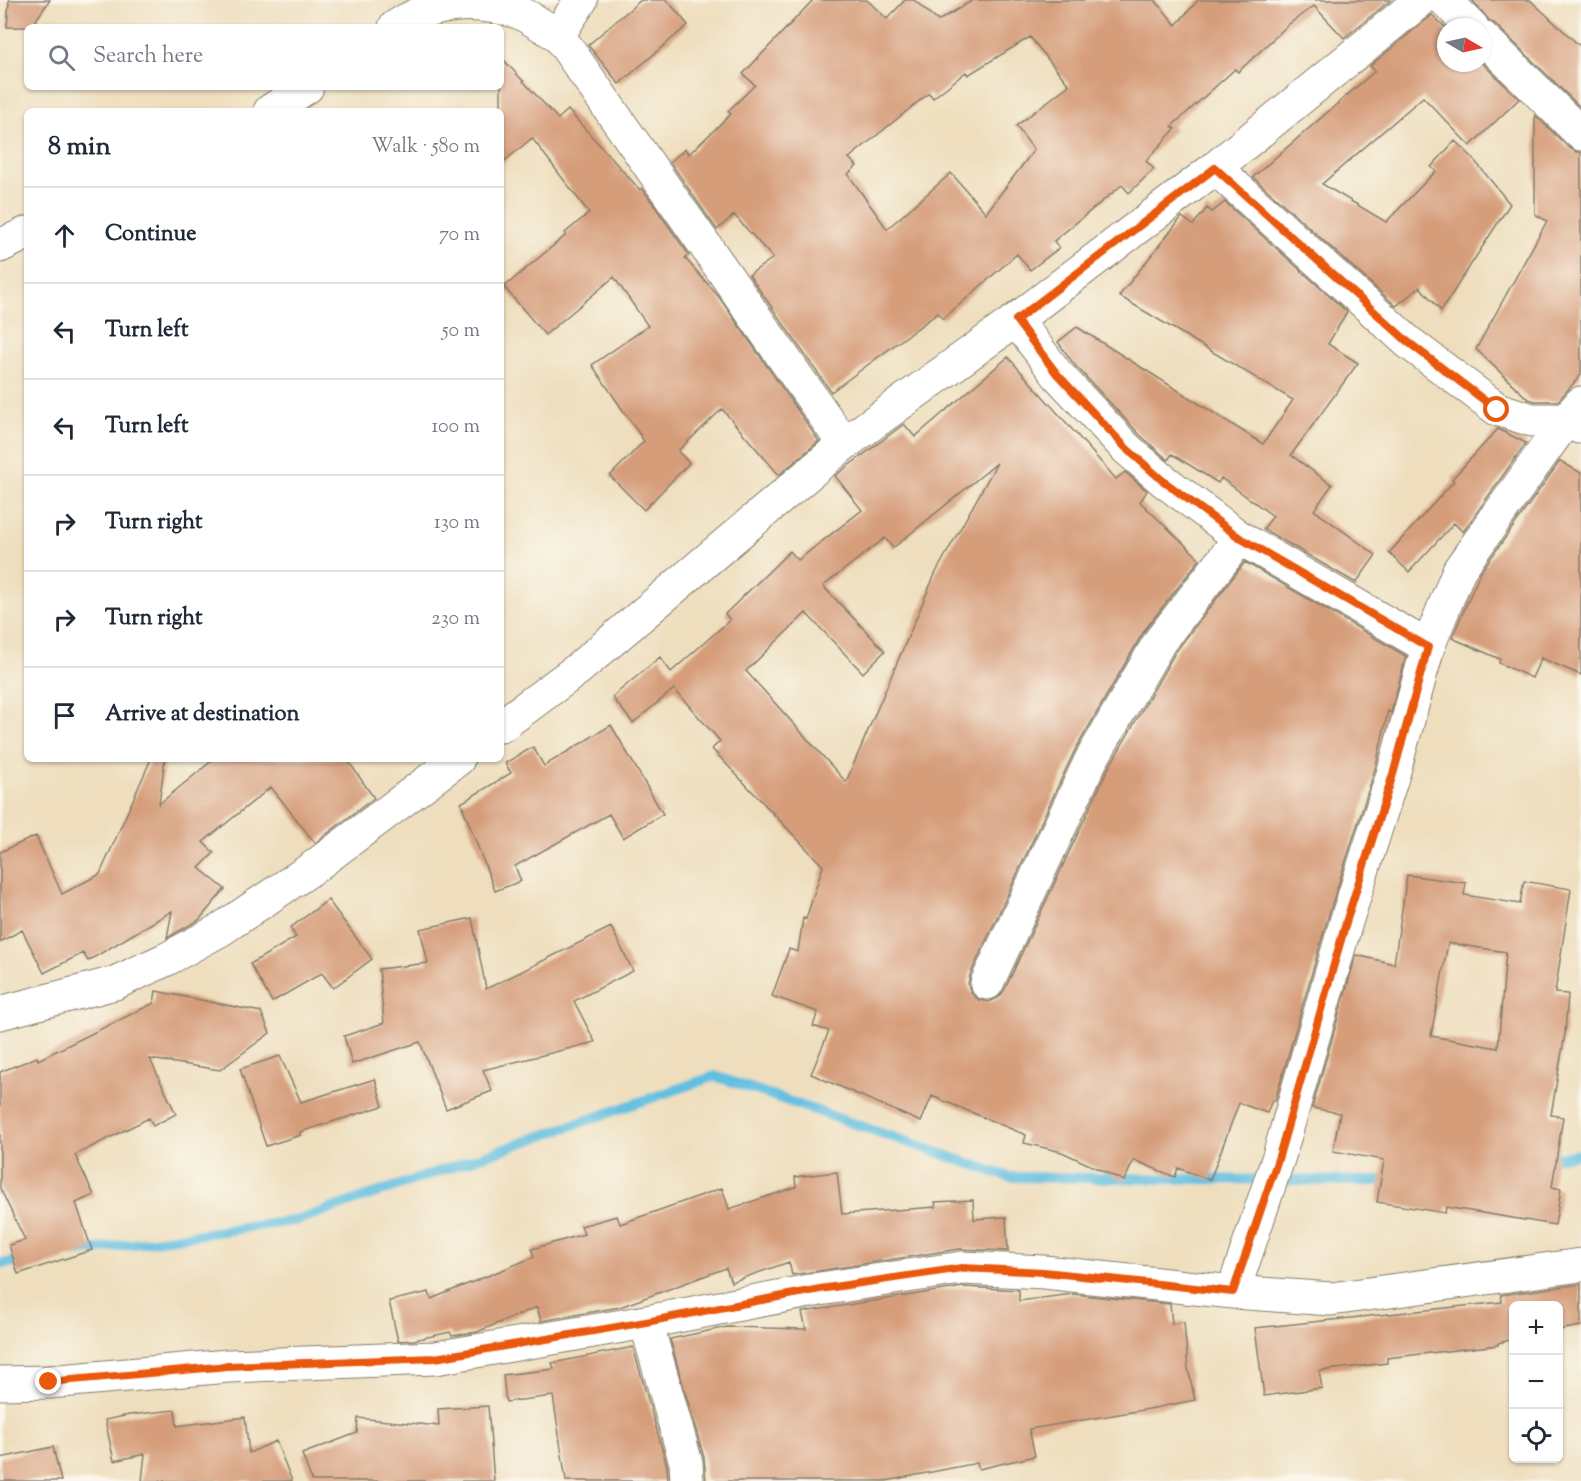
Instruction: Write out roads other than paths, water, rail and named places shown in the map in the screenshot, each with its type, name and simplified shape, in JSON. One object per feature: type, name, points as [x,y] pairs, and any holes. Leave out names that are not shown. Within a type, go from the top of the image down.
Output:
[{"type":"street","points":[[558,35],[581,0]]},
{"type":"street","points":[[504,724],[578,669],[844,444],[1016,320],[1215,168],[1421,0]]},
{"type":"street","points":[[1445,0],[1463,18]]},
{"type":"street","points":[[400,24],[446,2],[484,1],[518,12],[558,35],[844,444]]},
{"type":"street","points":[[1491,46],[1581,134]]},
{"type":"street","points":[[275,108],[302,90]]},
{"type":"street","points":[[1215,168],[1408,342],[1497,410],[1532,420],[1576,417]]},
{"type":"street","points":[[0,246],[24,234]]},
{"type":"street","points":[[1016,320],[1057,374],[1127,449],[1162,480],[1240,538],[1428,647]]},
{"type":"street","points":[[1233,1292],[1279,1156],[1347,919],[1394,771],[1428,647],[1460,570],[1576,417]]},
{"type":"street","points":[[987,983],[1092,760],[1160,641],[1240,538]]},
{"type":"street","points":[[0,1013],[116,983],[220,930],[311,868],[454,762]]},
{"type":"street","points":[[0,1383],[49,1382],[228,1366],[435,1358],[820,1289],[962,1268],[1044,1272],[1233,1292],[1331,1299],[1581,1265]]},
{"type":"street","points":[[646,1322],[686,1463],[687,1481]]},
{"type":"waterway","points":[[78,1252],[298,1220],[715,1076],[1009,1177],[1375,1181],[1393,1178]]},
{"type":"waterway","points":[[1543,1159],[1581,1154]]},
{"type":"waterway","points":[[0,1264],[27,1260]]}]
